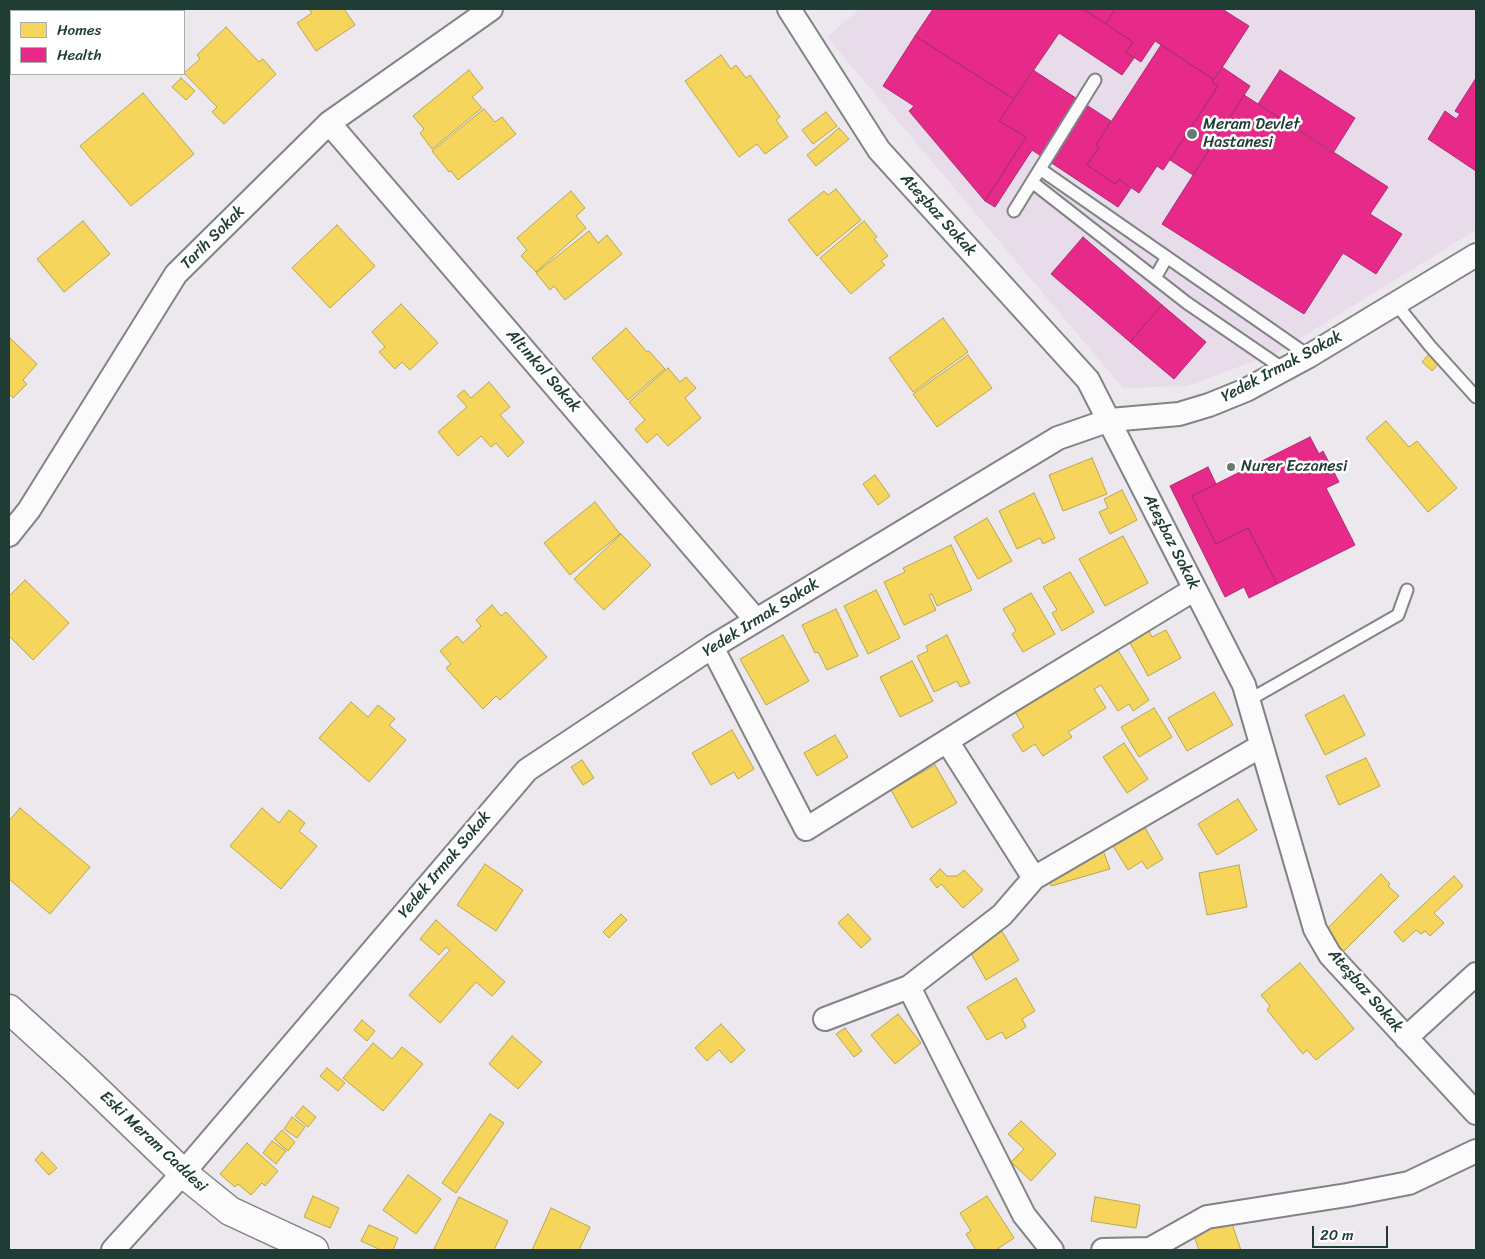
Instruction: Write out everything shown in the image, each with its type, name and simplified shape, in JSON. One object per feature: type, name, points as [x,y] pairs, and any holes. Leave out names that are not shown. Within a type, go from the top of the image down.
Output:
[{"type":"street","name":"Tarih Sokak","points":[[9,535],[34,501],[176,274],[329,123],[491,9]]},
{"type":"street","name":"Ateşbaz Sokak","points":[[789,9],[879,150],[1088,380],[1244,685],[1315,929],[1330,955],[1476,1113]]},
{"type":"street","name":"Altınkol Sokak","points":[[329,123],[756,620]]},
{"type":"street","name":"Yedek Irmak Sokak","points":[[113,1250],[183,1173],[527,770],[712,647],[1058,438],[1110,420],[1179,414],[1209,405],[1246,390],[1309,356],[1476,255]]},
{"type":"street","points":[[712,647],[806,829],[1195,589]]},
{"type":"street","points":[[946,741],[1034,878]]},
{"type":"street","points":[[825,1019],[908,987],[1002,914],[1034,878],[1261,746]]},
{"type":"street","points":[[1406,1038],[1476,974]]},
{"type":"street","points":[[908,987],[1024,1215],[1052,1250]]},
{"type":"street","name":"Eski Meram Caddesi","points":[[9,1009],[76,1070],[183,1173],[230,1211],[314,1250]]},
{"type":"street","points":[[1103,1250],[1150,1249],[1206,1217],[1347,1195],[1409,1183],[1476,1151]]},
{"type":"lane","points":[[1014,211],[1096,80]]},
{"type":"lane","points":[[1040,169],[1309,356]]},
{"type":"lane","points":[[1032,182],[1154,278],[1215,323],[1285,370]]},
{"type":"lane","points":[[1154,278],[1167,257]]},
{"type":"lane","points":[[1396,304],[1430,346],[1476,397]]},
{"type":"lane","points":[[1249,700],[1398,616],[1407,590]]},
{"type":"shaded area","name":"Meram Devlet Hastanesi","points":[[860,9],[1476,9],[1476,230],[1276,353],[1187,386],[1123,388],[827,37]]},
{"type":"building: Homes","points":[[309,9],[344,9],[355,25],[316,51],[297,23],[312,13]]},
{"type":"building: Homes","points":[[226,27],[259,62],[263,59],[276,74],[224,124],[212,112],[217,107],[185,74],[200,59],[197,55]]},
{"type":"building: Homes","points":[[721,55],[731,69],[736,65],[746,78],[750,75],[780,117],[776,120],[788,137],[765,154],[757,144],[739,157],[685,81]]},
{"type":"building: Homes","points":[[469,70],[483,88],[472,97],[482,108],[432,149],[420,133],[424,129],[413,116]]},
{"type":"building: Homes","points":[[181,78],[195,91],[186,100],[172,87]]},
{"type":"building: Homes","points":[[143,93],[194,154],[131,206],[80,146]]},
{"type":"building: Homes","points":[[484,109],[495,122],[502,117],[516,134],[458,180],[432,151]]},
{"type":"building: Homes","points":[[826,112],[837,126],[813,144],[802,130]]},
{"type":"building: Homes","points":[[839,128],[849,139],[816,166],[807,155]]},
{"type":"building: Homes","points":[[836,189],[861,220],[817,256],[788,220],[824,191],[828,195]]},
{"type":"building: Homes","points":[[571,191],[585,208],[576,216],[586,228],[536,272],[521,256],[527,250],[517,238]]},
{"type":"building: Homes","points":[[83,221],[110,254],[64,292],[37,259]]},
{"type":"building: Homes","points":[[864,221],[877,237],[874,239],[888,256],[881,261],[885,265],[851,294],[820,258]]},
{"type":"building: Homes","points":[[337,225],[375,266],[330,308],[292,268]]},
{"type":"building: Homes","points":[[589,231],[598,243],[607,235],[622,254],[565,300],[554,286],[550,290],[536,273]]},
{"type":"building: Homes","points":[[401,304],[438,343],[410,370],[402,362],[395,369],[379,352],[385,347],[372,332]]},
{"type":"building: Homes","points":[[943,318],[968,352],[913,392],[889,358]]},
{"type":"building: Homes","points":[[626,328],[665,369],[628,400],[592,358]]},
{"type":"building: Homes","points":[[9,337],[37,364],[23,380],[27,384],[13,398],[9,394]]},
{"type":"building: Homes","points":[[1429,354],[1439,363],[1432,371],[1422,362]]},
{"type":"building: Homes","points":[[968,355],[992,388],[937,427],[913,394]]},
{"type":"building: Homes","points":[[668,368],[680,382],[686,377],[696,388],[685,398],[701,418],[668,446],[657,434],[647,443],[635,429],[645,420],[629,402]]},
{"type":"building: Homes","points":[[489,382],[510,407],[500,415],[524,442],[508,457],[496,443],[491,447],[481,436],[458,456],[438,432],[467,407],[457,396],[464,390],[471,398]]},
{"type":"building: Homes","points":[[1386,421],[1409,447],[1417,441],[1457,488],[1428,512],[1366,438]]},
{"type":"building: Homes","points":[[1092,458],[1107,494],[1063,511],[1049,475]]},
{"type":"building: Homes","points":[[875,475],[890,496],[878,505],[863,484]]},
{"type":"building: Homes","points":[[1122,490],[1137,520],[1110,534],[1099,512],[1108,508],[1104,499]]},
{"type":"building: Homes","points":[[1034,493],[1055,538],[1043,544],[1040,538],[1017,549],[999,511]]},
{"type":"building: Homes","points":[[595,502],[620,534],[570,575],[544,543]]},
{"type":"building: Homes","points":[[987,518],[1012,561],[978,579],[954,537]]},
{"type":"building: Homes","points":[[621,534],[651,565],[604,610],[574,579]]},
{"type":"building: Homes","points":[[1123,536],[1148,583],[1105,606],[1079,559]]},
{"type":"building: Homes","points":[[951,545],[972,590],[937,606],[932,594],[929,595],[936,610],[904,625],[884,582],[905,572],[903,568]]},
{"type":"building: Homes","points":[[1070,572],[1094,612],[1062,631],[1052,613],[1057,610],[1043,587]]},
{"type":"building: Homes","points":[[25,580],[69,623],[33,660],[9,636],[9,596]]},
{"type":"building: Homes","points":[[876,590],[900,638],[868,654],[844,606]]},
{"type":"building: Homes","points":[[1031,593],[1055,634],[1023,652],[1012,634],[1016,631],[1003,609]]},
{"type":"building: Homes","points":[[492,605],[501,616],[506,612],[547,657],[500,700],[496,696],[483,709],[446,668],[451,664],[440,651],[457,636],[463,643],[481,626],[476,620]]},
{"type":"building: Homes","points":[[836,609],[858,656],[827,670],[818,652],[815,653],[802,625]]},
{"type":"building: Homes","points":[[1148,629],[1152,637],[1166,630],[1181,658],[1148,676],[1128,639]]},
{"type":"building: Homes","points":[[783,635],[809,681],[766,705],[740,659]]},
{"type":"building: Homes","points":[[947,635],[970,683],[960,687],[957,681],[934,692],[917,656],[928,651],[926,646]]},
{"type":"building: Homes","points":[[1114,644],[1149,700],[1133,711],[1129,704],[1118,711],[1101,685],[1094,689],[1106,708],[1068,732],[1072,737],[1043,756],[1035,744],[1023,752],[1012,735],[1024,727],[1015,712],[1082,670]]},
{"type":"building: Homes","points":[[912,661],[933,701],[900,717],[880,677]]},
{"type":"building: Homes","points":[[1214,692],[1233,725],[1187,751],[1168,718]]},
{"type":"building: Homes","points":[[1344,695],[1365,735],[1325,755],[1305,715]]},
{"type":"building: Homes","points":[[351,702],[368,717],[378,705],[395,719],[389,725],[406,740],[369,782],[319,738]]},
{"type":"building: Homes","points":[[1154,708],[1172,737],[1139,757],[1121,727]]},
{"type":"building: Homes","points":[[732,730],[754,769],[738,779],[734,772],[711,785],[692,753]]},
{"type":"building: Homes","points":[[835,735],[848,757],[817,776],[804,753]]},
{"type":"building: Homes","points":[[1124,743],[1148,779],[1127,793],[1103,757]]},
{"type":"building: Homes","points":[[1366,758],[1380,786],[1339,805],[1326,776]]},
{"type":"building: Homes","points":[[582,760],[594,778],[583,785],[571,767]]},
{"type":"building: Homes","points":[[935,765],[957,803],[912,828],[891,790]]},
{"type":"building: Homes","points":[[1238,799],[1257,830],[1217,855],[1198,824]]},
{"type":"building: Homes","points":[[20,808],[90,867],[50,914],[9,879],[9,821]]},
{"type":"building: Homes","points":[[262,808],[279,823],[289,810],[305,823],[299,831],[317,846],[281,889],[230,846]]},
{"type":"building: Homes","points":[[1140,819],[1163,859],[1147,869],[1142,861],[1128,870],[1108,838]]},
{"type":"building: Homes","points":[[1101,845],[1110,869],[1051,886],[1048,876]]},
{"type":"building: Homes","points":[[485,864],[523,890],[496,931],[457,905]]},
{"type":"building: Homes","points":[[1239,865],[1247,907],[1207,915],[1199,873]]},
{"type":"building: Homes","points":[[940,869],[947,876],[957,876],[964,870],[983,890],[963,908],[941,884],[937,888],[930,879]]},
{"type":"building: Homes","points":[[1381,874],[1390,884],[1388,886],[1399,896],[1340,955],[1324,932]]},
{"type":"building: Homes","points":[[1454,876],[1463,886],[1434,913],[1444,923],[1430,936],[1425,931],[1421,934],[1416,930],[1403,942],[1394,932]]},
{"type":"building: Homes","points":[[621,914],[627,920],[609,938],[603,932]]},
{"type":"building: Homes","points":[[848,914],[871,939],[861,948],[838,923]]},
{"type":"building: Homes","points":[[436,920],[505,982],[492,996],[476,982],[440,1023],[409,995],[450,950],[446,947],[439,955],[420,939]]},
{"type":"building: Homes","points":[[1000,928],[1019,960],[986,980],[968,948]]},
{"type":"building: Homes","points":[[1300,963],[1354,1029],[1316,1060],[1307,1050],[1303,1054],[1267,1010],[1270,1006],[1261,995]]},
{"type":"building: Homes","points":[[1016,978],[1035,1011],[1022,1019],[1026,1027],[1006,1039],[1002,1032],[987,1040],[967,1007]]},
{"type":"building: Homes","points":[[898,1014],[921,1043],[895,1064],[871,1035]]},
{"type":"building: Homes","points":[[362,1020],[375,1031],[367,1041],[354,1030]]},
{"type":"building: Homes","points":[[721,1024],[745,1050],[731,1063],[719,1050],[707,1061],[695,1048]]},
{"type":"building: Homes","points":[[845,1028],[862,1051],[854,1057],[836,1034]]},
{"type":"building: Homes","points":[[512,1036],[542,1062],[518,1089],[489,1064]]},
{"type":"building: Homes","points":[[373,1043],[392,1059],[402,1047],[423,1064],[383,1111],[343,1078]]},
{"type":"building: Homes","points":[[327,1068],[345,1083],[338,1091],[320,1076]]},
{"type":"building: Homes","points":[[303,1106],[316,1117],[308,1127],[295,1116]]},
{"type":"building: Homes","points":[[490,1114],[504,1123],[456,1193],[442,1183]]},
{"type":"building: Homes","points":[[292,1117],[305,1127],[297,1138],[284,1129]]},
{"type":"building: Homes","points":[[1021,1121],[1056,1154],[1031,1181],[1011,1162],[1024,1149],[1008,1134]]},
{"type":"building: Homes","points":[[282,1130],[295,1142],[288,1151],[274,1139]]},
{"type":"building: Homes","points":[[272,1141],[286,1151],[276,1164],[263,1153]]},
{"type":"building: Homes","points":[[247,1143],[278,1171],[265,1186],[262,1183],[251,1195],[238,1184],[235,1187],[220,1174]]},
{"type":"building: Homes","points":[[42,1152],[57,1168],[49,1175],[35,1160]]},
{"type":"building: Homes","points":[[408,1175],[441,1199],[416,1234],[383,1210]]},
{"type":"building: Homes","points":[[313,1196],[339,1208],[330,1228],[304,1217]]},
{"type":"building: Homes","points":[[987,1196],[1014,1238],[996,1250],[976,1250],[966,1234],[971,1231],[960,1213]]},
{"type":"building: Homes","points":[[459,1197],[508,1221],[494,1250],[434,1249]]},
{"type":"building: Homes","points":[[1095,1197],[1140,1205],[1136,1228],[1091,1221]]},
{"type":"building: Homes","points":[[551,1208],[590,1227],[579,1250],[532,1250]]},
{"type":"building: Homes","points":[[1229,1215],[1241,1250],[1199,1250],[1191,1227]]},
{"type":"building: Homes","points":[[369,1225],[398,1238],[393,1250],[381,1250],[361,1241]]},
{"type":"building: Health","points":[[933,9],[1083,9],[1133,42],[1126,52],[1134,58],[1122,75],[1059,33],[1014,99],[915,36]]},
{"type":"building: Health","points":[[1083,9],[1115,9],[1106,24]]},
{"type":"building: Health","points":[[1115,9],[1222,9],[1249,26],[1214,80],[1155,41],[1141,62],[1126,52],[1133,42],[1106,24]]},
{"type":"building: Health","points":[[915,36],[1014,99],[999,121],[1026,137],[985,201],[909,111],[914,106],[883,86]]},
{"type":"building: Health","points":[[1161,45],[1214,80],[1212,82],[1218,86],[1163,170],[1157,166],[1139,193],[1119,179],[1115,184],[1087,165],[1099,147],[1096,145]]},
{"type":"building: Health","points":[[1222,67],[1250,86],[1193,175],[1170,160],[1218,86],[1212,82]]},
{"type":"building: Health","points":[[1033,70],[1111,121],[1096,145],[1099,147],[1087,165],[1115,184],[1119,179],[1131,188],[1118,207],[1032,150],[995,207],[985,201],[1026,137],[999,121]]},
{"type":"building: Health","points":[[1280,70],[1355,118],[1333,153],[1258,104]]},
{"type":"building: Health","points":[[1476,78],[1476,171],[1428,139],[1445,111],[1456,119],[1460,114],[1455,111]]},
{"type":"building: Health","points":[[1244,95],[1388,187],[1370,214],[1402,234],[1376,274],[1343,253],[1304,314],[1162,224]]},
{"type":"building: Health","points":[[1083,237],[1162,305],[1130,342],[1051,274]]},
{"type":"building: Health","points":[[1162,305],[1206,342],[1174,379],[1130,342]]},
{"type":"building: Health","points":[[1310,437],[1319,454],[1323,451],[1339,482],[1326,488],[1355,545],[1277,584],[1248,528],[1216,544],[1192,496]]},
{"type":"building: Health","points":[[1208,467],[1216,484],[1192,496],[1216,544],[1248,528],[1277,584],[1249,598],[1244,587],[1225,597],[1170,486]]},
{"type":"place","name":"Meram Devlet Hastanesi","points":[[1192,134]]},
{"type":"place","name":"Nurer Eczanesi","points":[[1231,467]]}]
